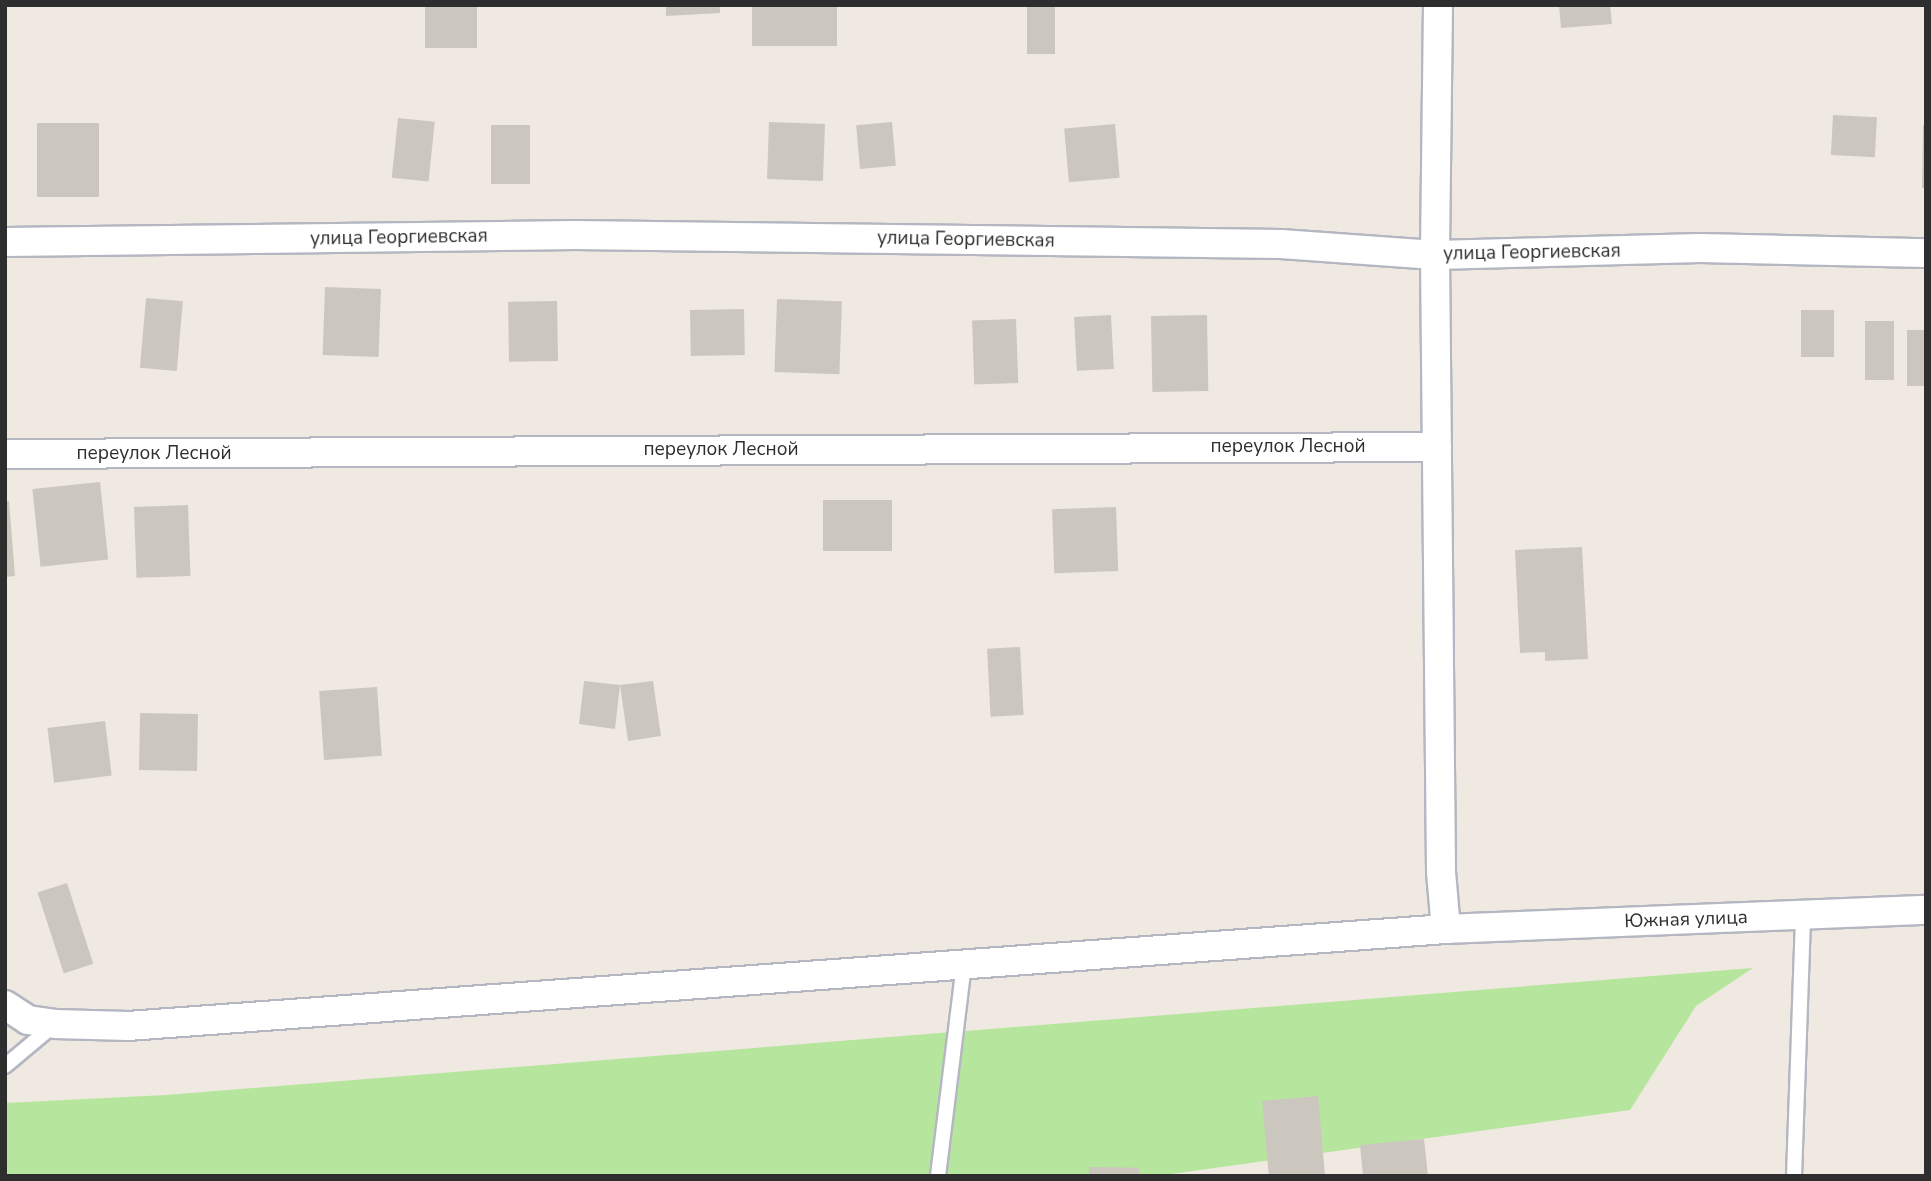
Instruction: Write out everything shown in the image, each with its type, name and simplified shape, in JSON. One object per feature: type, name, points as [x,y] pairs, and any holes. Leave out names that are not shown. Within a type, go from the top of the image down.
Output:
[{"type":"street","points":[[1438,5],[1435,255],[1441,872],[1446,929]]},
{"type":"street","name":"улица Георгиевская","points":[[5,242],[575,236],[1281,244],[1435,255],[1700,248],[1926,253]]},
{"type":"street","name":"переулок Лесной","points":[[5,454],[1437,447]]},
{"type":"street","name":"Южная улица","points":[[23,1017],[128,1026],[1446,929],[1926,911]]},
{"type":"lane","points":[[1794,1176],[1802,916]]},
{"type":"lane","points":[[938,1176],[964,964]]},
{"type":"lane","points":[[5,1066],[23,1017]]},
{"type":"green space","points":[[1753,968],[1696,1006],[1630,1110],[1157,1176],[5,1176],[5,1103],[166,1095]]},
{"type":"building","points":[[425,5],[477,5],[477,48],[425,48]]},
{"type":"building","points":[[666,5],[720,5],[720,13],[666,16]]},
{"type":"building","points":[[752,5],[837,5],[837,46],[752,46]]},
{"type":"building","points":[[1027,5],[1055,5],[1055,54],[1027,54]]},
{"type":"building","points":[[1559,5],[1610,5],[1612,24],[1561,28]]},
{"type":"building","points":[[1833,115],[1877,117],[1875,157],[1831,155]]},
{"type":"building","points":[[398,118],[435,122],[429,182],[392,178]]},
{"type":"building","points":[[769,122],[825,124],[823,181],[767,179]]},
{"type":"building","points":[[892,122],[896,166],[860,169],[856,125]]},
{"type":"building","points":[[37,123],[99,123],[99,197],[37,197]]},
{"type":"building","points":[[1115,124],[1120,178],[1069,182],[1064,128]]},
{"type":"building","points":[[491,125],[530,125],[530,184],[491,184]]},
{"type":"building","points":[[1923,125],[1926,125],[1926,188],[1922,188]]},
{"type":"building","points":[[325,287],[381,289],[379,357],[323,355]]},
{"type":"building","points":[[146,298],[183,301],[177,371],[140,368]]},
{"type":"building","points":[[777,299],[842,301],[839,374],[774,372]]},
{"type":"building","points":[[557,301],[558,361],[509,362],[508,302]]},
{"type":"building","points":[[744,309],[745,355],[691,356],[690,310]]},
{"type":"building","points":[[1801,310],[1834,310],[1834,357],[1801,357]]},
{"type":"building","points":[[1111,315],[1114,369],[1077,371],[1074,317]]},
{"type":"building","points":[[1207,315],[1208,391],[1152,392],[1151,316]]},
{"type":"building","points":[[1016,319],[1018,383],[974,384],[972,321]]},
{"type":"building","points":[[1865,321],[1894,321],[1894,380],[1865,380]]},
{"type":"building","points":[[1907,330],[1926,330],[1926,386],[1907,386]]},
{"type":"building","points":[[100,482],[108,560],[41,567],[32,489]]},
{"type":"building","points":[[823,500],[892,500],[892,551],[823,551]]},
{"type":"building","points":[[5,501],[9,501],[15,576],[5,577]]},
{"type":"building","points":[[188,505],[190,576],[137,578],[134,507]]},
{"type":"building","points":[[1116,507],[1118,571],[1054,573],[1052,509]]},
{"type":"building","points":[[1582,547],[1588,659],[1545,661],[1545,652],[1520,653],[1515,550]]},
{"type":"building","points":[[1020,647],[1024,715],[991,717],[987,649]]},
{"type":"building","points":[[584,681],[620,685],[615,729],[579,724]]},
{"type":"building","points":[[653,681],[661,736],[628,741],[620,685]]},
{"type":"building","points":[[377,687],[382,756],[324,760],[319,691]]},
{"type":"building","points":[[140,713],[198,714],[197,771],[139,770]]},
{"type":"building","points":[[105,721],[112,776],[54,783],[47,728]]},
{"type":"building","points":[[67,883],[93,964],[64,973],[38,893]]},
{"type":"building","points":[[1318,1096],[1325,1176],[1269,1176],[1262,1101]]},
{"type":"building","points":[[1424,1139],[1428,1176],[1363,1176],[1360,1145]]},
{"type":"building","points":[[1089,1167],[1139,1168],[1139,1176],[1089,1176]]}]
